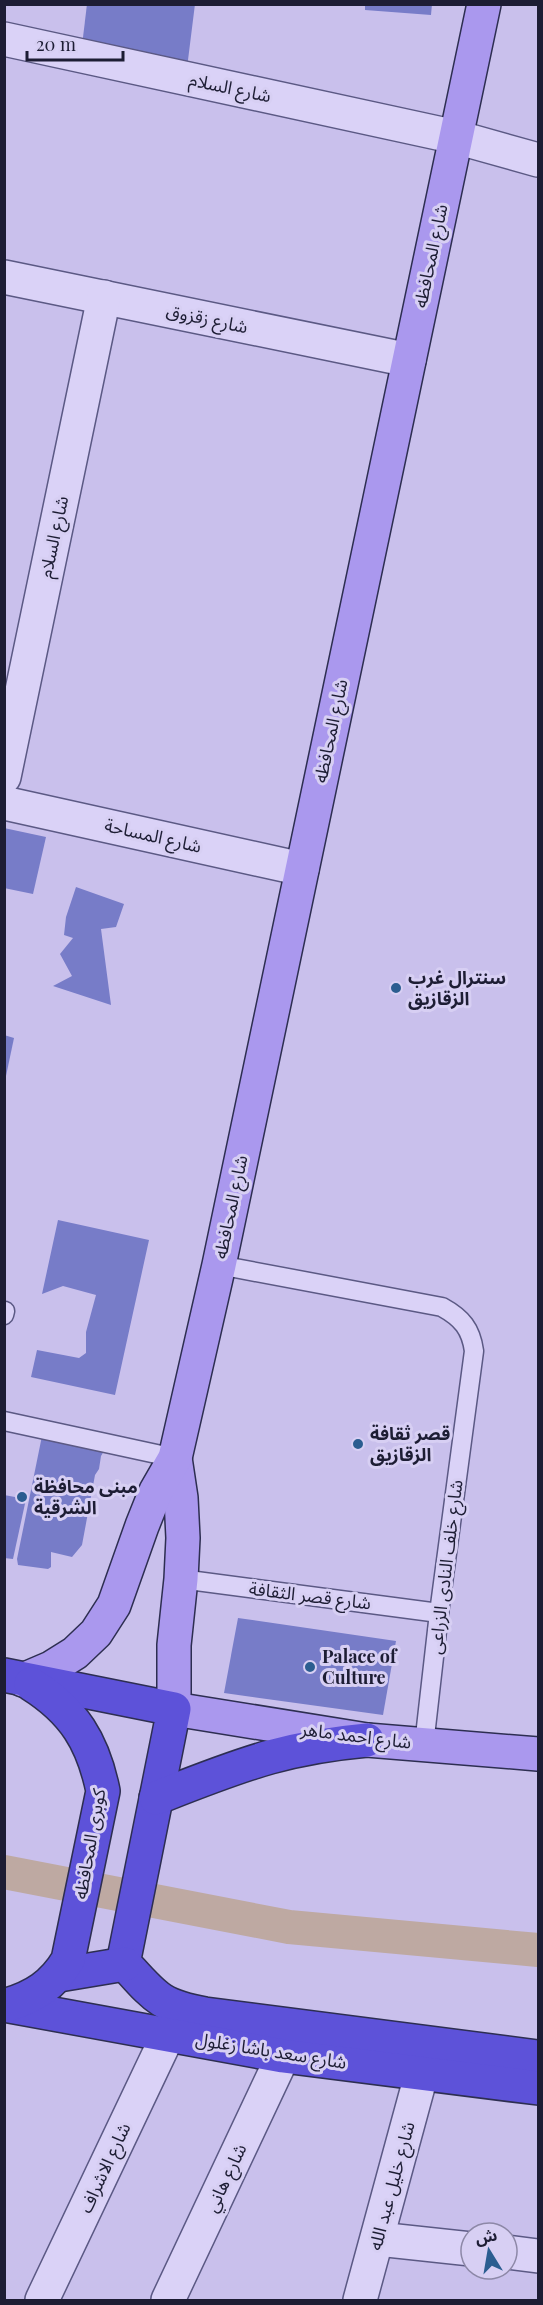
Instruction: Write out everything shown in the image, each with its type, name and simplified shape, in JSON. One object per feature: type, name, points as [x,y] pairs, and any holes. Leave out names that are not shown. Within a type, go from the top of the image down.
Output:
[{"type":"highway","points":[[6,2005],[27,1999],[45,1989],[64,1968],[125,1961],[174,1709],[14,1677]]},
{"type":"highway","name":"كوبرى المحافظه","points":[[14,1677],[48,1695],[69,1714],[85,1737],[97,1763],[103,1791],[64,1968]]},
{"type":"highway","points":[[155,1801],[242,1765],[273,1756],[335,1743],[367,1740]]},
{"type":"highway","name":"شارع سعد باشا زغلول","points":[[125,1961],[156,1998],[180,2010],[538,2057]]},
{"type":"highway","name":"شارع سعد باشا زغلول","points":[[6,2005],[283,2056],[538,2088]]},
{"type":"main road","name":"شارع المحافظه","points":[[14,1677],[51,1668],[67,1658],[96,1633],[114,1605],[141,1526],[156,1491],[175,1458],[219,1265],[484,4]]},
{"type":"main road","name":"شارع المحافظه","points":[[174,1709],[174,1645],[183,1539],[181,1498],[175,1458]]},
{"type":"main road","name":"شارع احمد ماهر","points":[[174,1709],[367,1740],[538,1754]]},
{"type":"street","name":"شارع السلام","points":[[4,39],[456,137],[538,160]]},
{"type":"street","name":"شارع زقزوق","points":[[4,277],[409,360]]},
{"type":"street","name":"شارع السلام","points":[[4,777],[104,297]]},
{"type":"street","name":"شارع المساحة","points":[[4,803],[302,869]]},
{"type":"street","name":"شارع الاشراف","points":[[42,2301],[168,2035]]},
{"type":"street","name":"شارع هاني","points":[[168,2301],[283,2056]]},
{"type":"street","name":"شارع خليل عبد الله","points":[[365,2300],[378,2238],[422,2072]]},
{"type":"street","points":[[378,2238],[459,2247]]},
{"type":"street","points":[[519,2254],[538,2256]]},
{"type":"lane","name":"شارع خلف النادى الزراعى","points":[[219,1265],[442,1307],[456,1314],[472,1337],[474,1352],[424,1745]]},
{"type":"lane","points":[[4,1421],[175,1458]]},
{"type":"lane","name":"شارع قصر الثقافة","points":[[181,1579],[439,1613]]},
{"type":"building","points":[[87,4],[195,4],[187,68],[81,54]]},
{"type":"building","points":[[365,4],[432,4],[431,15],[365,10]]},
{"type":"building","points":[[4,828],[46,837],[33,894],[4,888]]},
{"type":"building","points":[[76,887],[124,904],[116,927],[101,929],[111,1005],[53,986],[72,976],[60,954],[73,938],[64,935],[66,917]]},
{"type":"building","points":[[4,1035],[14,1038],[6,1076],[4,1076]]},
{"type":"building","points":[[58,1220],[149,1240],[115,1395],[31,1377],[37,1350],[79,1358],[86,1353],[86,1332],[96,1295],[63,1286],[42,1294]]},
{"type":"building","points":[[43,1431],[104,1451],[95,1475],[82,1545],[72,1557],[51,1552],[51,1567],[48,1569],[18,1565],[17,1559]]},
{"type":"building","points":[[4,1495],[26,1499],[13,1559],[4,1558]]},
{"type":"building","name":"Palace of Culture","points":[[238,1618],[396,1641],[383,1715],[224,1693]]},
{"type":"waterway","points":[[4,1872],[289,1927],[538,1950]]},
{"type":"place","name":"سنترال غرب الزقازيق","points":[[396,988]]},
{"type":"place","name":"قصر ثقافة الزقازيق","points":[[358,1444]]},
{"type":"place","name":"مبنى محافظة الشرقية","points":[[22,1497]]},
{"type":"place","name":"Palace of Culture","points":[[310,1667]]}]
